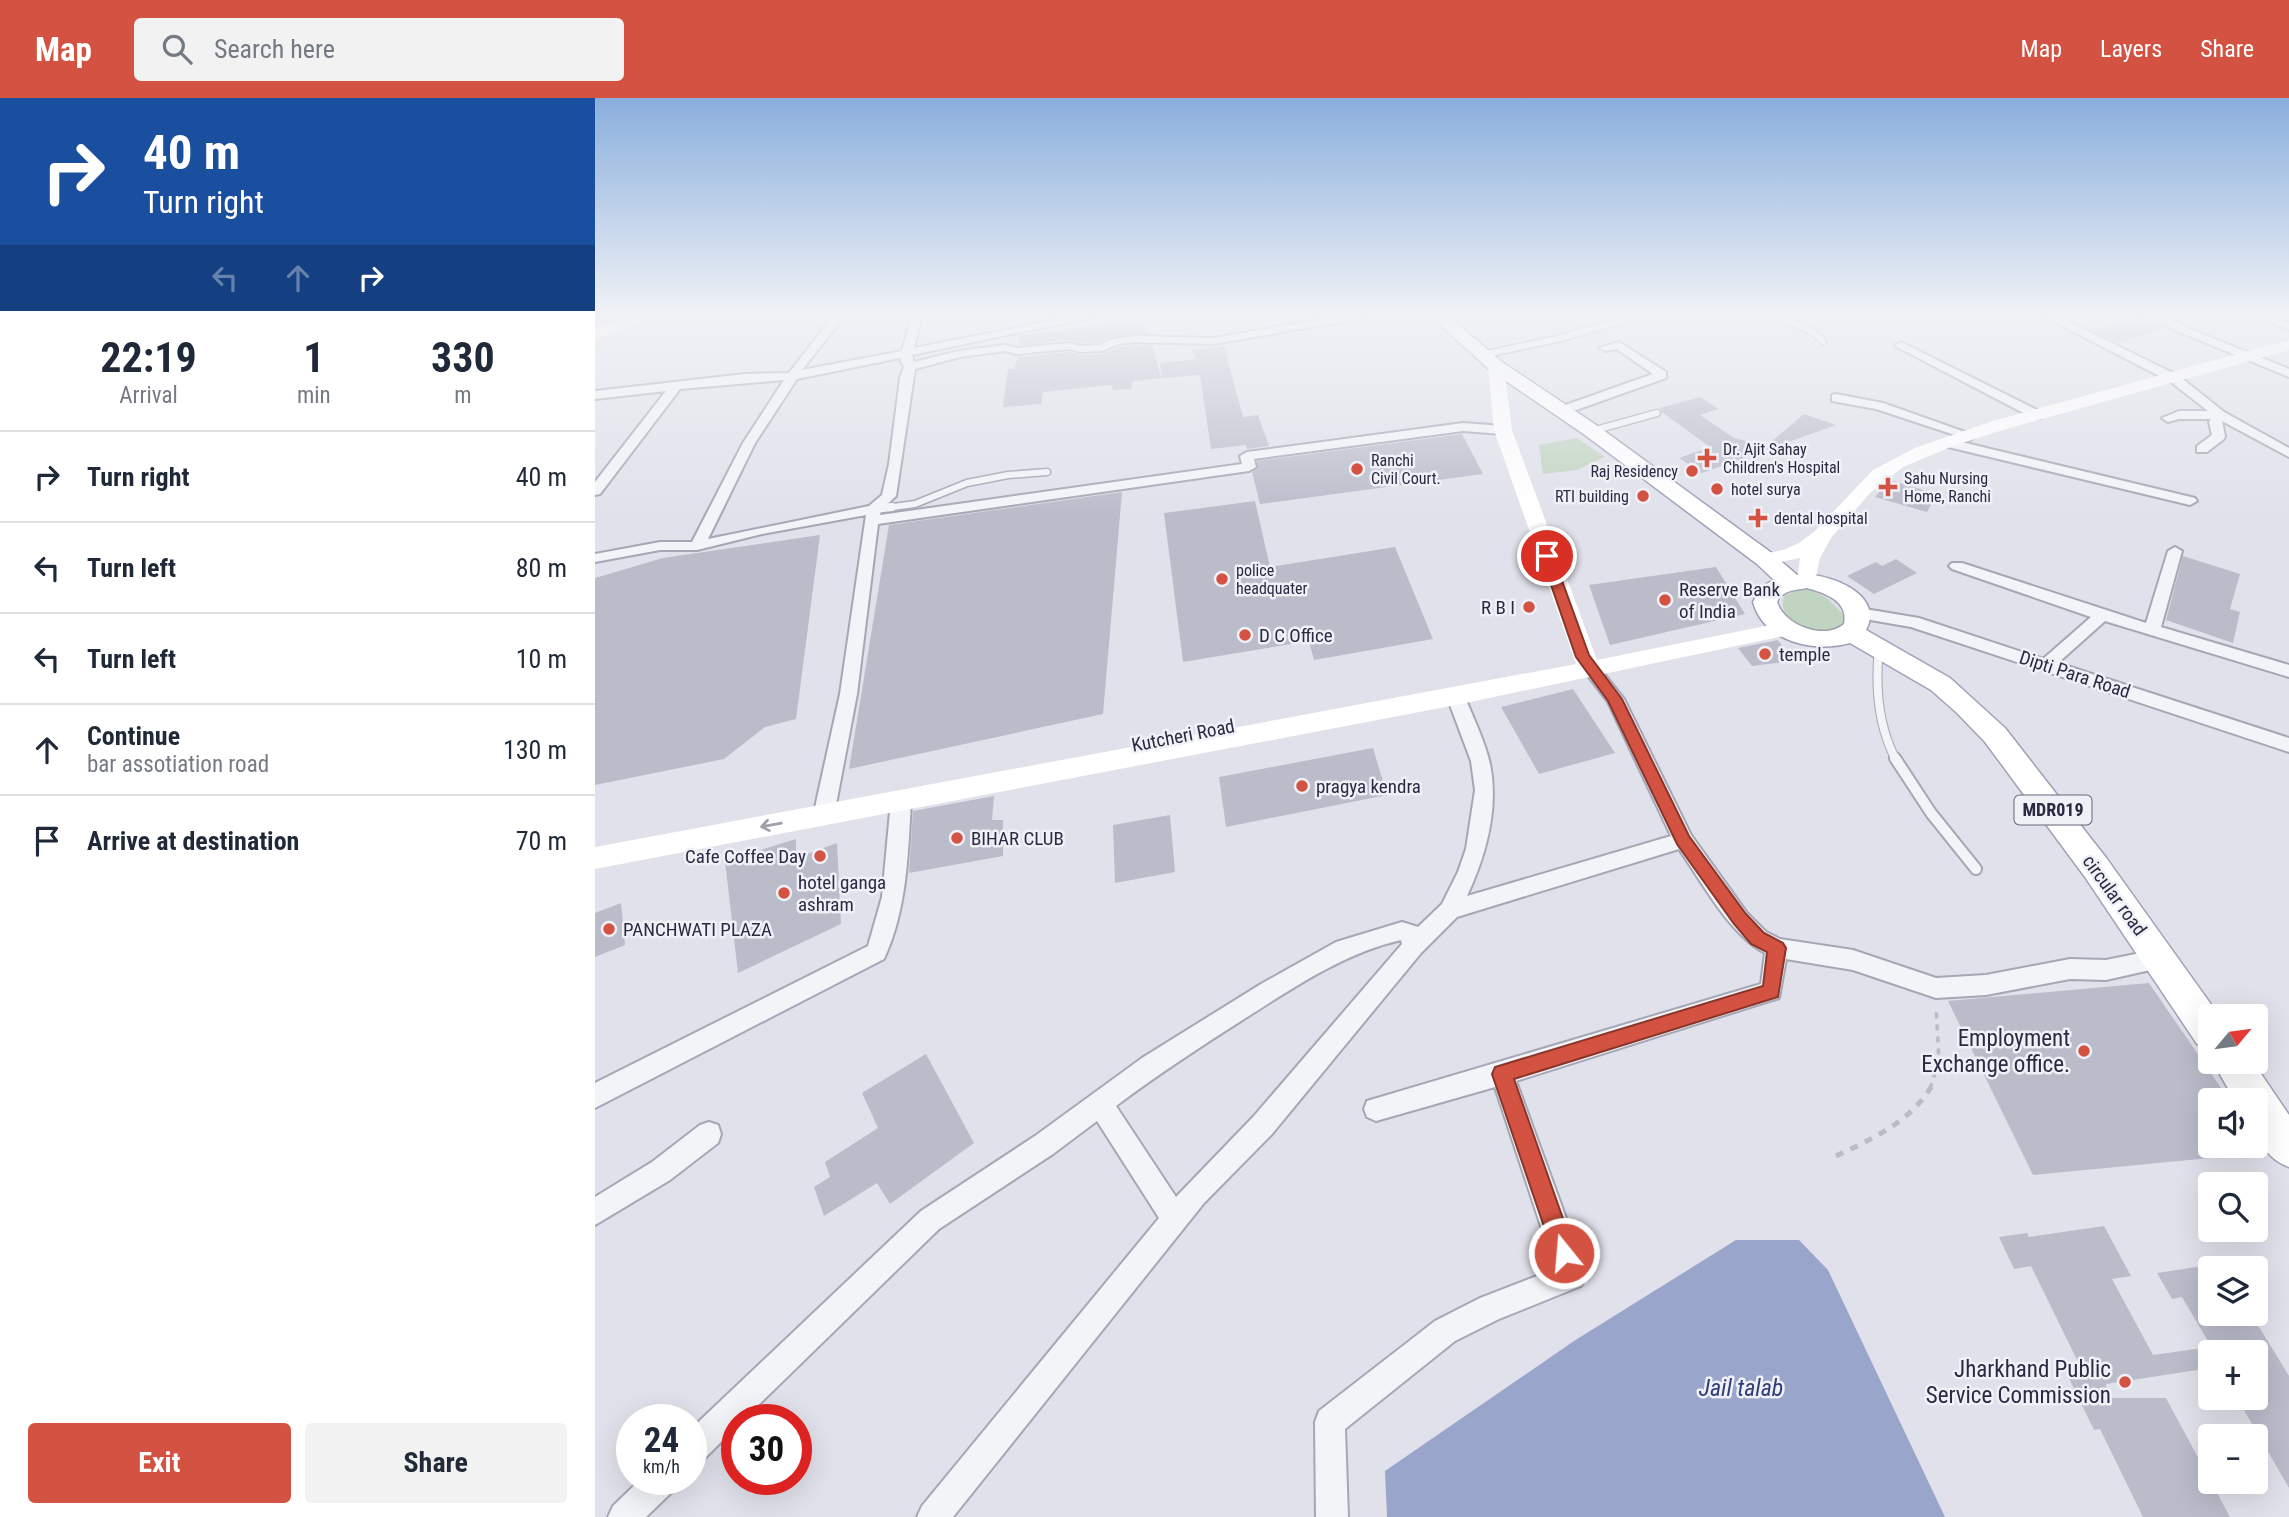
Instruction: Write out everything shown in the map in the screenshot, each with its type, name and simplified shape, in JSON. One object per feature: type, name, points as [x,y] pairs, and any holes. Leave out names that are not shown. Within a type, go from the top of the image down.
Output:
[{"type":"main road","points":[[595,858],[825,806],[901,801],[1456,697],[1587,663],[1503,430],[1493,381]]},
{"type":"main road","points":[[1519,381],[1592,431],[1799,582]]},
{"type":"main road","points":[[1765,559],[1789,555],[1821,538],[1836,524],[1867,483],[1886,468],[1949,443],[2036,415],[2166,381]]},
{"type":"main road","points":[[1799,582],[1821,538]]},
{"type":"main road","points":[[1799,582],[1776,586],[1767,594],[1764,604],[1777,622],[1802,636],[1821,639],[1838,638],[1855,623]]},
{"type":"main road","name":"circular road","points":[[1799,582],[1841,592],[1853,602],[1855,623],[1879,647],[1926,674],[1953,694],[1980,720],[2020,766],[2123,903],[2198,1014]]},
{"type":"main road","name":"Kutcheri Road","points":[[595,841],[825,806],[1181,736],[1587,663],[1777,622]]},
{"type":"main road","points":[[2239,1074],[2289,1148]]},
{"type":"street","points":[[595,395],[717,381]]},
{"type":"street","points":[[698,546],[749,443],[789,381]]},
{"type":"street","points":[[825,806],[843,721],[862,565],[872,515],[889,496],[896,464],[906,381]]},
{"type":"street","points":[[1561,411],[1645,381]]},
{"type":"street","points":[[1971,381],[2036,415]]},
{"type":"street","points":[[2178,381],[2220,415],[2289,453]]},
{"type":"street","points":[[595,491],[676,386]]},
{"type":"street","points":[[1836,398],[1879,406],[1970,436]]},
{"type":"street","points":[[2168,418],[2220,415]]},
{"type":"street","points":[[2202,449],[2220,436],[2215,422],[2220,415]]},
{"type":"street","points":[[595,558],[660,545],[698,546],[762,530],[1249,467],[1247,456],[1463,427],[1503,430]]},
{"type":"street","points":[[1949,443],[2190,501]]},
{"type":"street","points":[[2152,630],[2175,551]]},
{"type":"street","points":[[1957,566],[2102,615],[2289,671]]},
{"type":"street","points":[[2047,664],[2102,615]]},
{"type":"street","name":"Dipti Para Road","points":[[1855,623],[1913,622],[2289,744]]},
{"type":"street","points":[[1587,663],[1615,699],[1683,840],[1740,919],[1758,939],[1777,948],[1853,960],[1936,988],[1986,985],[2058,971],[2106,970],[2160,959]]},
{"type":"street","points":[[933,1517],[1195,1194],[1263,1125],[1413,946],[1450,910],[1476,849],[1484,790],[1480,761],[1456,697]]},
{"type":"street","points":[[595,1096],[876,952],[887,928],[893,898],[901,801]]},
{"type":"street","points":[[1450,910],[1683,840]]},
{"type":"street","points":[[707,1434],[930,1220],[1044,1145],[1150,1066],[1269,991],[1344,949],[1402,931],[1410,933],[1413,946]]},
{"type":"street","points":[[1376,1109],[1502,1074],[1771,991],[1777,948]]},
{"type":"street","points":[[1332,1517],[1330,1422],[1445,1331],[1490,1308],[1571,1276],[1502,1074]]},
{"type":"street","points":[[1100,1104],[1175,1220]]},
{"type":"street","points":[[595,1212],[661,1171],[709,1134]]},
{"type":"street","points":[[624,1517],[647,1495]]},
{"type":"lane","points":[[1592,431],[1657,413]]},
{"type":"lane","points":[[872,515],[915,504],[967,483],[1008,475],[1047,472]]},
{"type":"lane","points":[[1879,647],[1876,668],[1880,704],[1883,726],[1893,754],[1957,848],[1976,869]]},
{"type":"path","points":[[1836,1156],[1880,1136],[1922,1102],[1938,1068],[1936,988]]},
{"type":"green space","points":[[1577,438],[1605,457],[1577,470],[1543,474],[1539,445]]},
{"type":"green space","points":[[1804,587],[1827,598],[1845,616],[1846,631],[1814,630],[1793,622],[1786,615],[1784,596]]},
{"type":"water","name":"Jail talab","points":[[1736,1240],[1799,1240],[1828,1270],[1945,1517],[1387,1517],[1385,1471],[1574,1341]]},
{"type":"building","points":[[1006,381],[1133,381],[1131,389],[1113,390],[1112,385],[1043,392],[1041,404],[1003,407]]},
{"type":"building","points":[[1201,381],[1233,381],[1243,417],[1258,415],[1269,446],[1247,449],[1246,445],[1211,449]]},
{"type":"building","points":[[1700,397],[1719,409],[1700,415],[1734,438],[1766,446],[1804,414],[1836,425],[1702,473],[1679,458],[1710,447],[1660,408]]},
{"type":"building","points":[[1462,434],[1483,474],[1260,504],[1252,472],[1258,468],[1257,461]]},
{"type":"building","points":[[1890,480],[1937,494],[1927,512],[1875,497]]},
{"type":"building","points":[[1122,492],[1103,714],[849,769],[889,525]]},
{"type":"building","points":[[1255,501],[1270,567],[1395,547],[1433,639],[1314,660],[1309,641],[1183,662],[1164,513]]},
{"type":"building","points":[[820,535],[796,719],[765,727],[724,759],[595,785],[595,578],[663,558]]},
{"type":"building","points":[[2183,556],[2240,574],[2230,609],[2240,612],[2233,643],[2166,620]]},
{"type":"building","points":[[1896,559],[1917,573],[1874,594],[1847,576],[1876,562],[1882,566]]},
{"type":"building","name":"Reserve Bank of India","points":[[1716,567],[1745,614],[1610,645],[1589,585]]},
{"type":"building","name":"temple","points":[[1778,640],[1792,661],[1752,666],[1738,648]]},
{"type":"building","points":[[1573,689],[1615,753],[1539,774],[1501,707]]},
{"type":"building","name":"pragya kendra","points":[[1373,748],[1387,795],[1226,827],[1219,777]]},
{"type":"building","name":"BIHAR CLUB","points":[[994,796],[992,820],[1003,820],[1003,856],[909,873],[913,811]]},
{"type":"building","points":[[1170,815],[1175,872],[1115,883],[1113,825]]},
{"type":"building","name":"hotel ganga ashram","points":[[796,839],[796,858],[837,843],[841,924],[738,973],[725,861]]},
{"type":"building","name":"PANCHWATI PLAZA","points":[[621,903],[625,945],[595,957],[595,913]]},
{"type":"building","name":"Employment Exchange office.","points":[[2149,983],[2198,1054],[2198,1074],[2211,1074],[2221,1088],[2198,1088],[2198,1158],[2210,1158],[2033,1175],[1948,1001]]},
{"type":"building","points":[[926,1054],[974,1143],[890,1204],[877,1183],[824,1216],[814,1187],[830,1177],[825,1162],[878,1128],[862,1093]]},
{"type":"building","points":[[2104,1226],[2131,1276],[2112,1279],[2153,1355],[2198,1349],[2198,1370],[2106,1384],[2107,1398],[2166,1398],[2198,1458],[2198,1494],[2218,1494],[2230,1517],[2143,1517],[2100,1429],[2094,1430],[2063,1366],[2079,1364],[2031,1266],[2014,1269],[1999,1237],[2027,1233],[2029,1237]]},
{"type":"building","points":[[2198,1267],[2198,1324],[2182,1297],[2172,1299],[2157,1273]]},
{"type":"building","points":[[2199,1326],[2258,1326],[2267,1340],[2207,1340]]},
{"type":"building","points":[[2268,1342],[2289,1376],[2289,1488],[2268,1452],[2268,1424],[2252,1424],[2244,1410],[2268,1410]]},
{"type":"place","name":"Dr. Ajit Sahay Children's Hospital","points":[[1707,458]]},
{"type":"place","name":"Ranchi Civil Court.","points":[[1357,469]]},
{"type":"place","name":"Raj Residency","points":[[1692,471]]},
{"type":"place","name":"Sahu Nursing Home, Ranchi","points":[[1888,487]]},
{"type":"place","name":"hotel surya","points":[[1717,489]]},
{"type":"place","name":"RTI building","points":[[1643,496]]},
{"type":"place","name":"dental hospital","points":[[1758,518]]},
{"type":"place","name":"police headquater","points":[[1222,579]]},
{"type":"place","name":"Reserve Bank of India","points":[[1665,600]]},
{"type":"place","name":"R B I","points":[[1529,607]]},
{"type":"place","name":"D C Office","points":[[1245,635]]},
{"type":"place","name":"temple","points":[[1765,654]]},
{"type":"place","name":"pragya kendra","points":[[1302,786]]},
{"type":"place","name":"BIHAR CLUB","points":[[957,838]]},
{"type":"place","name":"Cafe Coffee Day","points":[[820,856]]},
{"type":"place","name":"hotel ganga ashram","points":[[784,893]]},
{"type":"place","name":"PANCHWATI PLAZA","points":[[609,929]]},
{"type":"place","name":"Employment Exchange office.","points":[[2084,1051]]},
{"type":"place","name":"Jharkhand Public Service Commission","points":[[2125,1382]]},
{"type":"route","points":[[1547,556],[1583,657],[1615,699],[1683,840],[1740,919],[1758,939],[1777,948],[1771,991],[1502,1074],[1564,1253]]}]
